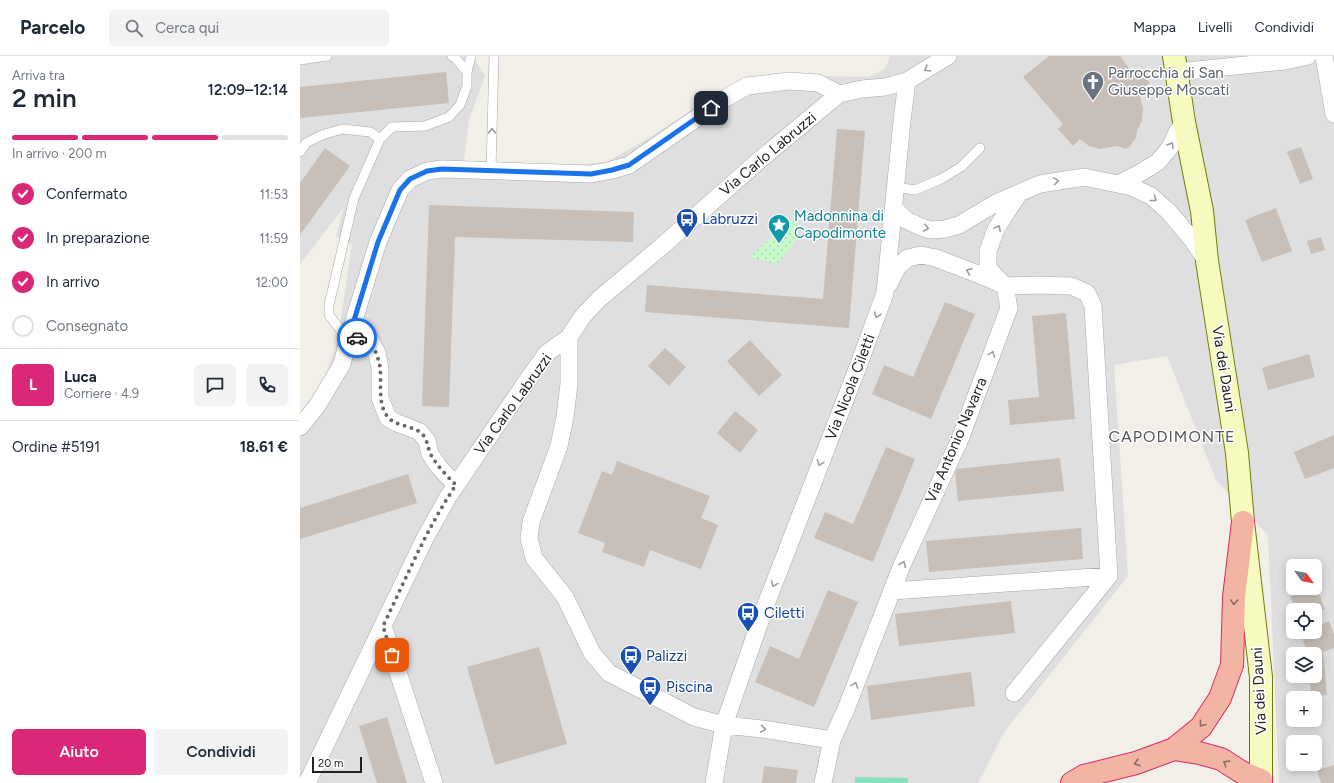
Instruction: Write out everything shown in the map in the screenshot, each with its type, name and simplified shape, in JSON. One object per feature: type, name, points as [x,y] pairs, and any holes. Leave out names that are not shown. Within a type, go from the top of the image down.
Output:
[{"type":"highway","points":[[1072,783],[1084,776],[1136,763],[1174,750],[1201,727],[1220,698],[1232,665],[1234,597],[1243,522]]},
{"type":"highway","points":[[1174,750],[1199,753],[1221,760],[1243,774],[1260,782]]},
{"type":"main road","name":"Via dei Dauni","points":[[1176,64],[1184,122],[1202,212],[1207,261],[1237,453],[1243,522],[1261,677],[1260,782]]},
{"type":"street","points":[[907,81],[948,56]]},
{"type":"street","points":[[1176,64],[1202,70],[1243,64],[1285,61],[1308,56]]},
{"type":"street","points":[[1324,56],[1334,114]]},
{"type":"street","points":[[300,427],[317,406],[342,364],[378,242],[400,190],[410,179],[427,171],[442,169],[591,174],[612,170],[629,165],[724,99],[746,86],[789,81],[818,83],[839,94]]},
{"type":"street","name":"Via Carlo Labruzzi","points":[[307,783],[425,538],[448,497],[547,353],[569,337],[583,316],[599,299],[661,247],[762,158],[839,94],[862,89],[885,87],[907,81]]},
{"type":"street","name":"Via Nicola Ciletti","points":[[714,783],[724,725],[765,607],[885,293],[907,81]]},
{"type":"street","points":[[1118,184],[1158,162],[1171,146],[1177,132],[1184,122]]},
{"type":"street","points":[[894,208],[906,220],[919,226],[930,230],[945,229],[959,225],[996,203],[1040,184],[1084,177],[1132,186],[1151,196],[1168,210],[1191,238],[1207,261]]},
{"type":"street","points":[[1005,286],[988,268],[988,251],[996,229],[1019,193]]},
{"type":"street","points":[[885,293],[898,266],[908,258],[921,255],[936,258],[1005,286],[1071,286],[1087,293],[1093,306],[1109,576],[1014,693]]},
{"type":"street","name":"Via Antonio Navarra","points":[[823,783],[832,740],[846,709],[892,591],[919,527],[960,439],[1009,308],[1005,286]]},
{"type":"street","points":[[348,340],[368,336],[377,353],[380,368],[380,398],[388,418],[397,424],[420,432],[427,441],[430,454],[439,467],[456,485]]},
{"type":"street","points":[[569,337],[569,384],[565,416],[559,446],[531,522],[529,538],[534,558],[565,597],[592,653],[609,673],[694,717],[724,725],[762,728],[832,740]]},
{"type":"street","points":[[892,591],[1109,576]]},
{"type":"street","points":[[383,626],[434,783]]},
{"type":"lane","points":[[300,60],[327,56]]},
{"type":"lane","points":[[452,56],[467,72]]},
{"type":"lane","points":[[348,340],[329,315],[329,305],[354,198],[380,139],[392,127],[425,126],[449,117],[460,105],[467,86],[467,72],[470,56]]},
{"type":"lane","points":[[491,170],[494,56]]},
{"type":"lane","points":[[300,152],[306,143],[322,135],[342,129],[370,132],[380,139]]},
{"type":"lane","points":[[896,187],[915,190],[941,179],[961,167],[980,148]]},
{"type":"shaded area","points":[[300,56],[473,56],[485,76],[469,120],[464,161],[574,165],[606,162],[644,141],[730,85],[765,75],[869,77],[885,69],[890,56],[1334,56],[1334,783],[1279,783],[1268,535],[1216,480],[1167,356],[1114,365],[1128,576],[1005,731],[978,783],[300,783],[300,414],[324,378],[337,343],[352,245],[336,236],[344,207],[300,264]]},
{"type":"green space","points":[[798,215],[797,239],[778,264],[749,257]]},
{"type":"green space","points":[[855,777],[908,778],[908,783],[855,783]]},
{"type":"building","name":"Parrocchia di San Giuseppe Moscati","points":[[1049,56],[1120,56],[1132,72],[1138,68],[1150,83],[1139,92],[1143,108],[1142,121],[1137,131],[1136,138],[1130,146],[1126,149],[1117,146],[1100,149],[1089,146],[1080,139],[1073,146],[1058,129],[1063,124],[1023,77]]},
{"type":"building","points":[[446,72],[449,103],[300,118],[300,87]]},
{"type":"building","points":[[837,129],[865,131],[849,328],[645,312],[647,285],[823,299]]},
{"type":"building","points":[[1301,147],[1313,179],[1300,184],[1287,152]]},
{"type":"building","points":[[325,148],[350,166],[300,235],[300,183]]},
{"type":"building","points":[[429,205],[634,212],[633,242],[455,237],[449,407],[422,406]]},
{"type":"building","points":[[1276,208],[1292,251],[1262,262],[1245,220]]},
{"type":"building","points":[[1321,237],[1325,250],[1311,254],[1307,241]]},
{"type":"building","points":[[945,302],[975,314],[931,419],[872,394],[884,365],[913,377]]},
{"type":"building","points":[[1066,313],[1075,419],[1010,425],[1008,400],[1039,397],[1032,316]]},
{"type":"building","points":[[750,340],[782,375],[759,396],[727,361]]},
{"type":"building","points":[[665,348],[686,367],[669,386],[648,366]]},
{"type":"building","points":[[1309,354],[1315,377],[1268,390],[1262,368]]},
{"type":"building","points":[[735,411],[758,430],[740,453],[717,433]]},
{"type":"building","points":[[1334,435],[1334,468],[1305,479],[1294,452]]},
{"type":"building","points":[[886,447],[915,459],[873,562],[814,538],[825,512],[853,524]]},
{"type":"building","points":[[1060,458],[1064,491],[958,501],[955,473],[957,469]]},
{"type":"building","points":[[617,461],[710,496],[701,518],[718,525],[701,569],[650,550],[644,567],[602,552],[605,543],[578,533],[602,471],[612,475]]},
{"type":"building","points":[[408,474],[417,503],[300,539],[300,508]]},
{"type":"building","points":[[1081,528],[1083,559],[929,572],[926,541]]},
{"type":"building","points":[[828,590],[858,602],[814,707],[755,682],[770,646],[799,659]]},
{"type":"building","points":[[1320,595],[1325,610],[1322,610],[1322,603],[1293,603],[1290,596]]},
{"type":"building","points":[[1011,601],[1015,633],[899,646],[895,614]]},
{"type":"building","points":[[1329,621],[1334,634],[1334,648],[1323,652],[1327,695],[1322,696],[1322,691],[1311,691],[1310,683],[1322,683],[1322,647],[1305,647],[1303,639],[1322,639],[1322,624]]},
{"type":"building","points":[[539,647],[567,744],[495,765],[467,667]]},
{"type":"building","points":[[971,672],[975,706],[871,720],[867,686]]},
{"type":"building","points":[[387,717],[407,783],[377,783],[359,726]]},
{"type":"building","points":[[1334,765],[1334,783],[1321,783],[1317,771],[1322,771],[1322,769]]},
{"type":"building","points":[[764,766],[798,770],[796,783],[762,783]]},
{"type":"way so far","points":[[357,338],[368,336],[377,353],[380,368],[380,398],[388,418],[397,424],[420,432],[427,441],[430,454],[439,467],[456,485],[425,538],[383,626],[392,655]]},
{"type":"place","name":"Parrocchia di San Giuseppe Moscati","points":[[1093,102]]},
{"type":"place","name":"Labruzzi","points":[[687,238]]},
{"type":"place","name":"Madonnina di Capodimonte","points":[[779,244]]},
{"type":"place","name":"Ciletti","points":[[748,632]]},
{"type":"place","name":"Palizzi","points":[[631,676]]},
{"type":"place","name":"Piscina","points":[[650,706]]},
{"type":"district","name":"CAPODIMONTE","points":[[1172,436]]},
{"type":"route","points":[[357,338],[348,340],[364,284],[378,242],[400,190],[410,179],[427,171],[442,169],[591,174],[612,170],[629,165],[711,108]]}]
